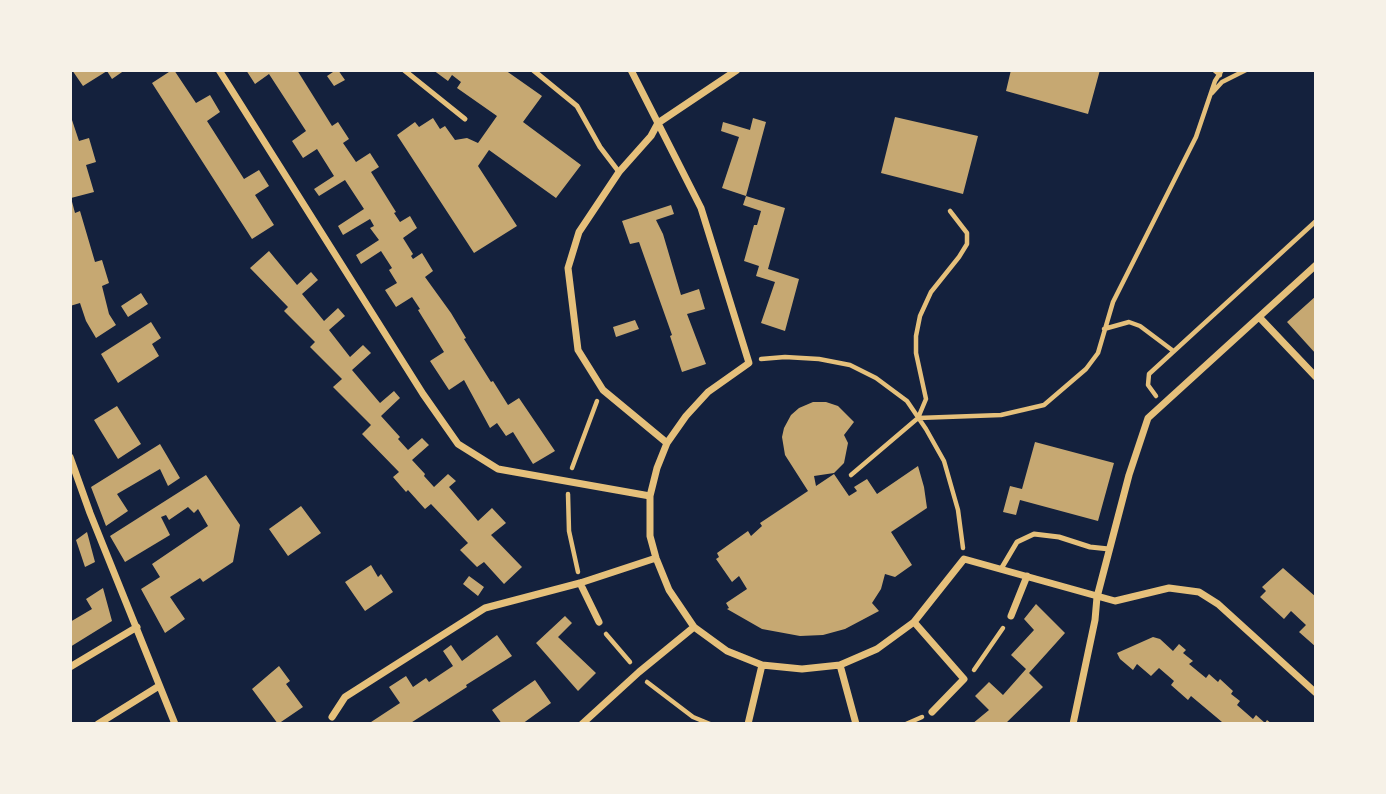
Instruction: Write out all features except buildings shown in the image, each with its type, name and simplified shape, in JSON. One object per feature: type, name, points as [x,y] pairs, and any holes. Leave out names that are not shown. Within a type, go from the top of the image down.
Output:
[{"type":"street","points":[[219,70],[423,394],[458,444],[498,469],[650,496]]},
{"type":"street","points":[[631,70],[701,208],[749,363],[708,392],[686,416],[667,443],[650,496],[650,536],[656,558],[669,590],[694,627],[727,651],[762,664],[802,670],[840,665],[877,649],[914,622],[964,559],[1115,601],[1169,588],[1199,592],[1226,611],[1314,689]]},
{"type":"street","points":[[667,443],[603,390],[578,350],[568,268],[579,232],[619,172],[651,136],[658,123],[737,70]]},
{"type":"street","points":[[1073,724],[1095,620],[1097,597],[1129,474],[1148,418],[1316,265]]},
{"type":"street","points":[[1259,318],[1316,377]]},
{"type":"street","points":[[70,457],[175,724]]},
{"type":"street","points":[[332,717],[345,697],[485,608],[580,583],[656,558]]},
{"type":"street","points":[[1012,615],[1027,576]]},
{"type":"street","points":[[580,583],[599,622]]},
{"type":"street","points":[[914,622],[964,679],[932,712]]},
{"type":"street","points":[[70,667],[137,627]]},
{"type":"street","points":[[582,724],[694,627]]},
{"type":"street","points":[[748,724],[762,664]]},
{"type":"street","points":[[840,665],[856,724]]},
{"type":"street","points":[[98,724],[159,686]]},
{"type":"lane","points":[[404,70],[465,119]]},
{"type":"lane","points":[[533,70],[576,106],[600,147],[619,172]]},
{"type":"lane","points":[[1001,569],[1017,542],[1034,534],[1109,549]]},
{"type":"path","points":[[918,418],[1001,415],[1044,405],[1086,369],[1098,354],[1113,302],[1196,137],[1214,81],[1221,72],[1214,70]]},
{"type":"path","points":[[1211,93],[1222,82],[1245,70]]},
{"type":"path","points":[[851,475],[918,418],[926,399],[916,353],[920,316],[931,292],[967,244],[968,233],[950,211]]},
{"type":"path","points":[[1163,404],[1148,385],[1149,374],[1172,350],[1316,221]]},
{"type":"path","points":[[1104,329],[1129,322],[1140,326],[1172,350]]},
{"type":"path","points":[[749,363],[760,359],[785,357],[819,359],[850,365],[876,378],[907,401],[944,461],[958,510],[964,559]]},
{"type":"path","points":[[964,679],[973,672],[1012,615]]}]
